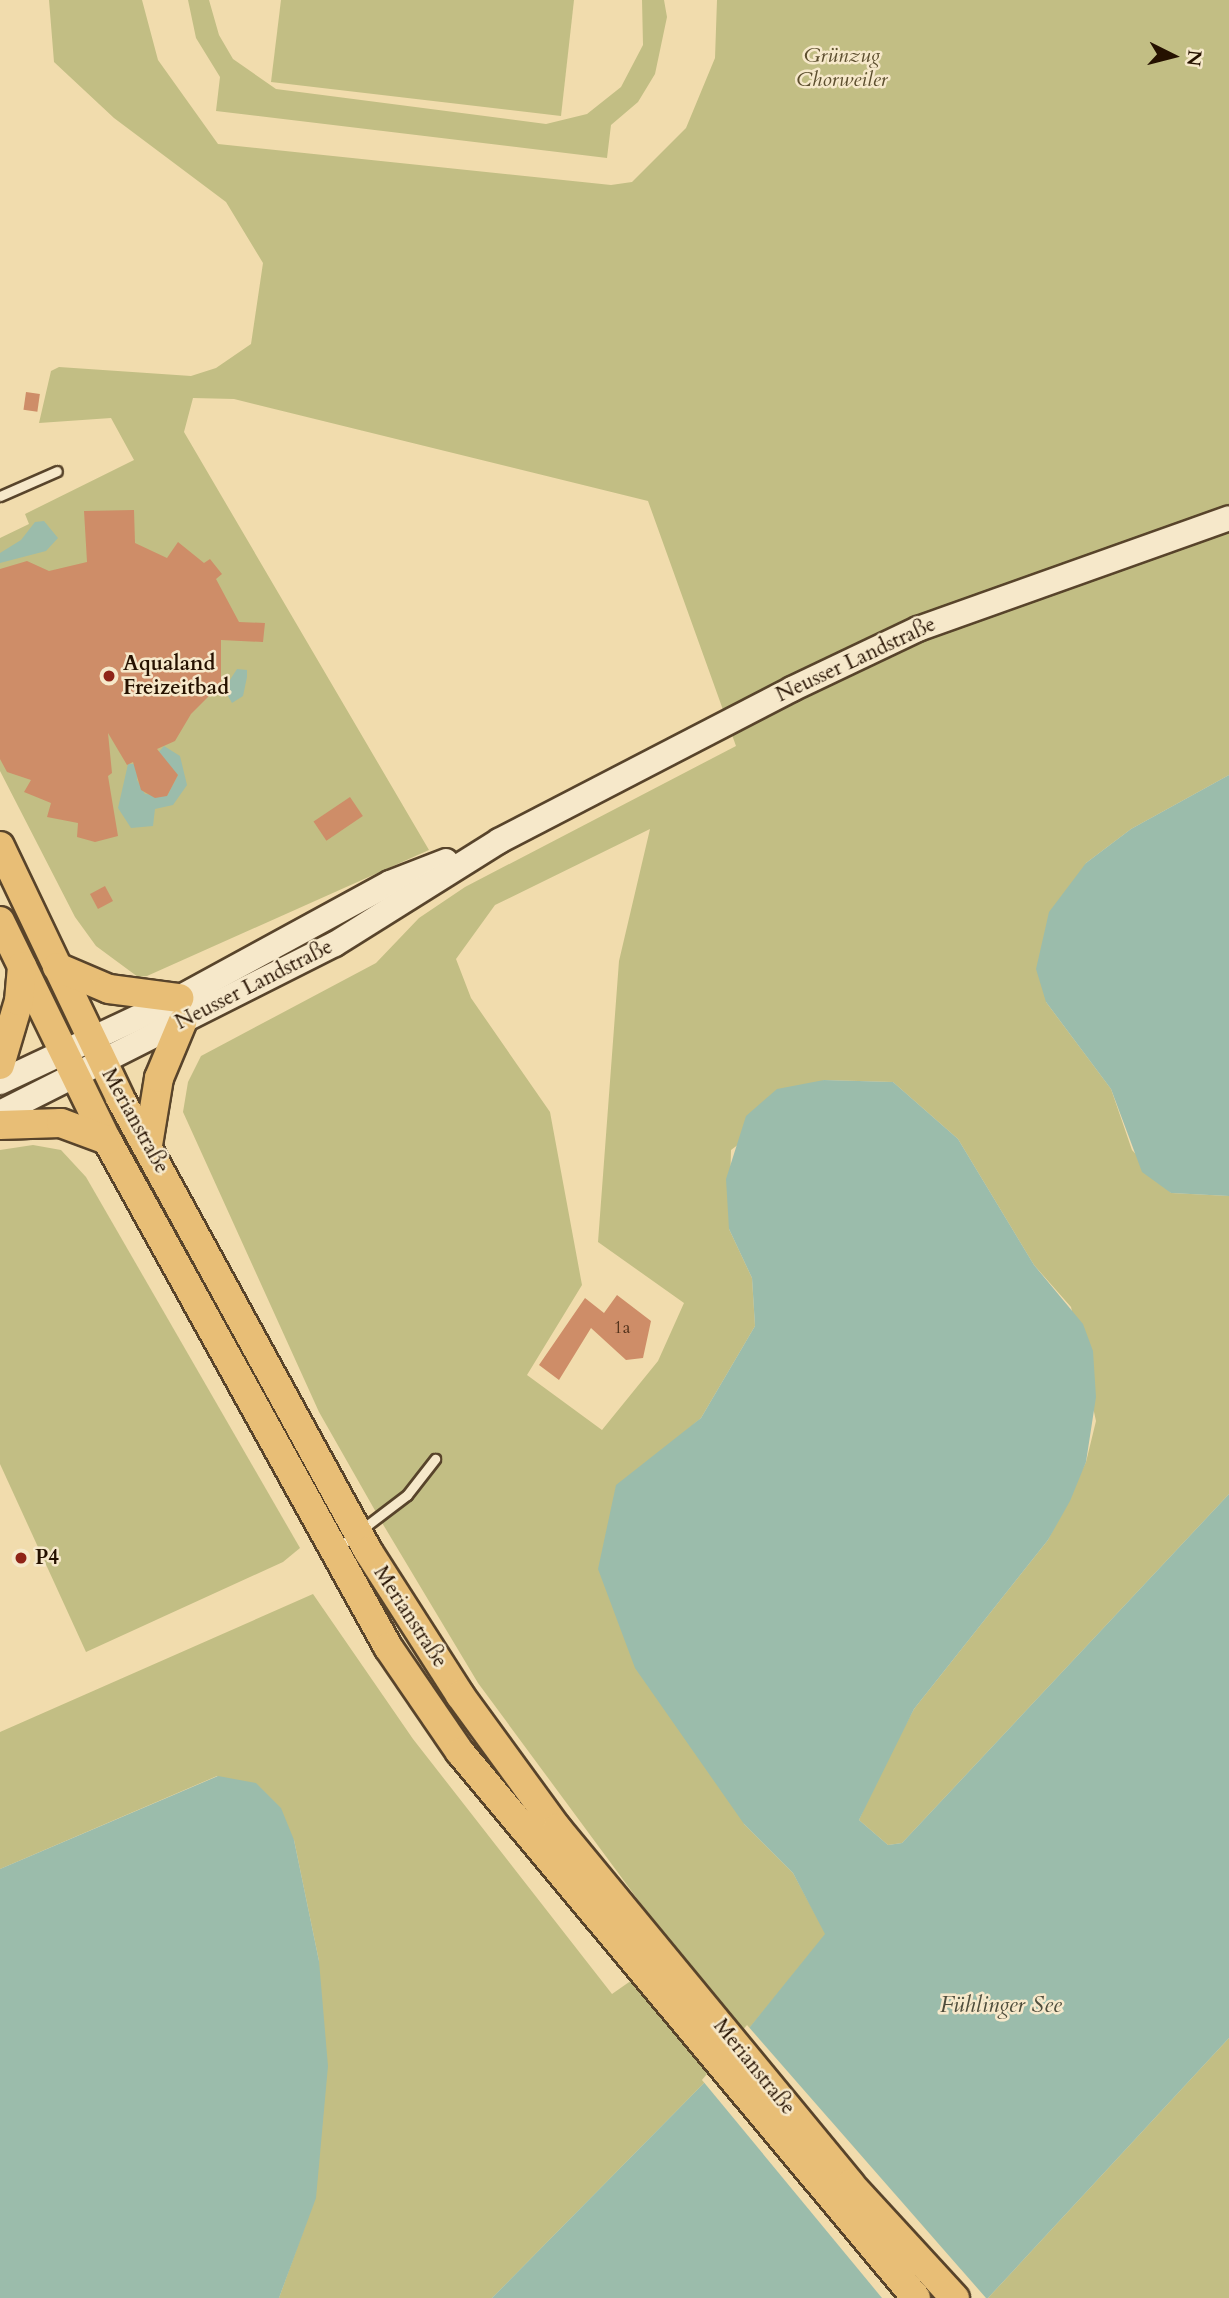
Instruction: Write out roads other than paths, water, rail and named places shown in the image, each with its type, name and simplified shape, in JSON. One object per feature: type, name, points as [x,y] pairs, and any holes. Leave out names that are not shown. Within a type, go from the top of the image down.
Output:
[{"type":"main road","name":"Neusser Landstraße","points":[[0,1082],[71,1064],[180,1010],[335,944],[499,841],[918,629],[1229,518]]},
{"type":"main road","name":"Merianstraße","points":[[0,846],[98,1052],[148,1145],[358,1532],[460,1695],[624,1929],[916,2298]]},
{"type":"main road","name":"Merianstraße","points":[[0,921],[107,1140],[331,1552],[460,1752],[624,1929],[955,2298]]},
{"type":"main road","points":[[0,1065],[19,1001],[22,965]]},
{"type":"main road","points":[[57,967],[109,989],[180,1010],[159,1077],[148,1145]]},
{"type":"main road","name":"Neusser Landstraße","points":[[0,1112],[71,1064]]},
{"type":"main road","points":[[0,1125],[61,1123],[107,1140]]},
{"type":"lane","points":[[0,496],[57,471]]},
{"type":"lane","points":[[331,1552],[407,1495],[435,1459]]},
{"type":"water","points":[[44,521],[58,538],[46,551],[0,563],[0,553],[21,540],[35,522]]},
{"type":"water","points":[[237,669],[247,670],[247,677],[243,696],[232,703],[224,689]]},
{"type":"water","points":[[164,746],[180,756],[187,785],[173,805],[155,809],[153,826],[131,828],[118,808],[128,764],[138,764],[137,780],[145,794],[167,796],[178,775],[158,753]]},
{"type":"water","points":[[1229,775],[1229,1196],[1171,1193],[1142,1172],[1111,1089],[1046,1002],[1036,969],[1049,912],[1086,863],[1131,829]]},
{"type":"water","name":"Fühlinger See","points":[[824,1080],[893,1082],[958,1139],[1034,1265],[1083,1324],[1093,1351],[1096,1397],[1086,1462],[1070,1501],[1048,1540],[914,1709],[859,1820],[888,1845],[902,1843],[1229,1494],[1229,2038],[988,2298],[492,2298],[708,2079],[825,1934],[793,1873],[744,1824],[635,1668],[598,1569],[616,1485],[701,1418],[755,1326],[752,1278],[729,1229],[726,1179],[746,1116],[777,1089]]},
{"type":"water","points":[[218,1776],[256,1783],[281,1808],[294,1840],[319,1961],[328,2066],[316,2198],[279,2298],[0,2298],[0,1869]]},
{"type":"place","name":"Aqualand Freizeitbad","points":[[109,676]]},
{"type":"place","name":"P4","points":[[21,1558]]},
{"type":"park label","name":"Grünzug Chorweiler","points":[[842,68]]}]
